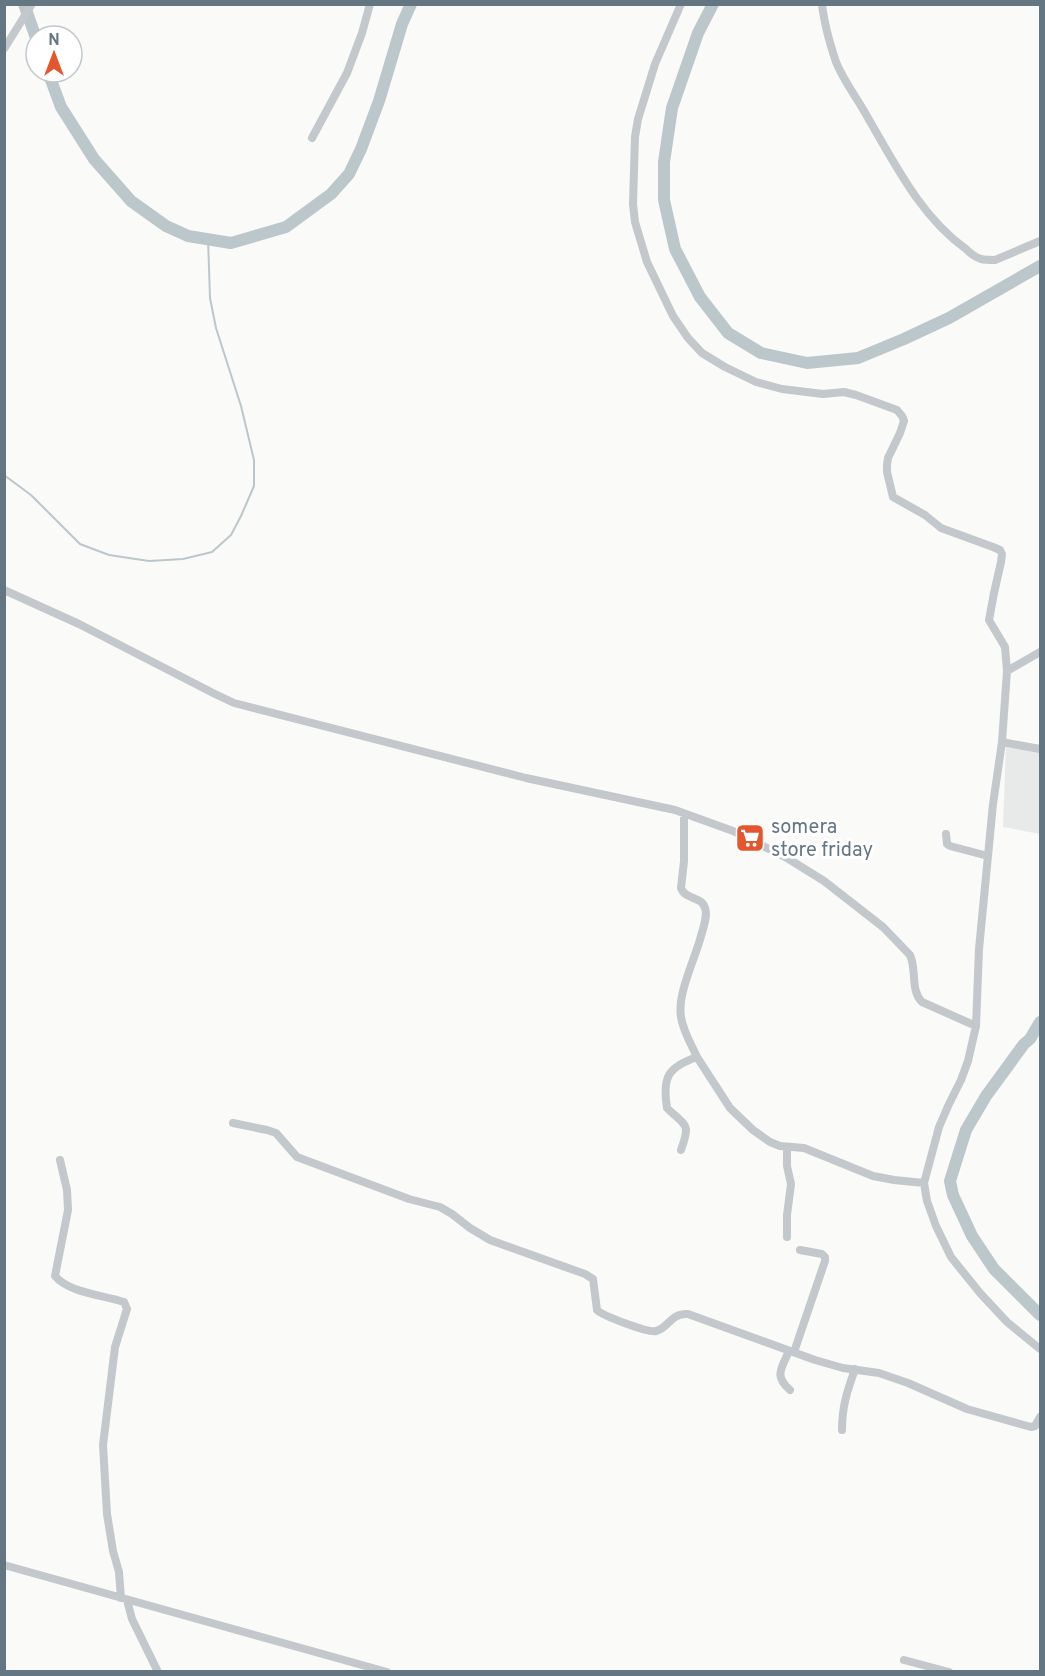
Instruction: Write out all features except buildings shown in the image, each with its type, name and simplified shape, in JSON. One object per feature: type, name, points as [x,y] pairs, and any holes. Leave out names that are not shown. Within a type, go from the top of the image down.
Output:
[{"type":"street","points":[[4,49],[32,4]]},
{"type":"street","points":[[312,138],[347,74],[370,4]]},
{"type":"street","points":[[681,4],[655,64],[634,137],[635,222],[647,262],[673,316],[695,347],[732,371],[782,389],[823,394],[844,392],[856,394],[897,410],[903,421],[888,458],[886,472],[893,497],[926,515],[941,528],[993,547],[1000,550],[1002,554],[989,620],[1005,647],[1007,671],[1002,742],[988,856],[975,1026],[965,1070],[939,1126],[924,1183],[927,1201],[936,1226],[951,1257],[1007,1322],[1041,1349]]},
{"type":"street","points":[[822,4],[832,49],[845,82],[896,167],[924,207],[948,235],[973,255],[988,260],[995,260],[1041,241]]},
{"type":"street","points":[[4,590],[79,624],[234,703],[526,778],[652,804],[733,831],[787,858],[824,881],[883,927],[907,951],[913,961],[917,997],[922,1002],[975,1026]]},
{"type":"street","points":[[1007,671],[1041,652]]},
{"type":"street","points":[[1002,742],[1041,748]]},
{"type":"street","points":[[684,814],[684,861],[681,888],[686,895],[701,901],[705,905],[706,912],[697,954],[686,983],[681,1010],[684,1027],[697,1057],[730,1108],[764,1139],[780,1146],[804,1148],[873,1176],[924,1183]]},
{"type":"street","points":[[946,834],[947,844],[950,846],[988,856]]},
{"type":"street","points":[[681,1150],[687,1131],[684,1123],[667,1108],[665,1094],[667,1079],[669,1072],[675,1066],[697,1057]]},
{"type":"street","points":[[233,1123],[276,1133],[297,1157],[409,1199],[440,1207],[490,1240],[585,1274],[593,1279],[597,1310],[605,1316],[652,1332],[661,1329],[681,1313],[688,1314],[836,1367],[879,1373],[967,1409],[1031,1427],[1035,1426],[1041,1417]]},
{"type":"street","points":[[787,1147],[787,1166],[791,1184],[787,1237]]},
{"type":"street","points":[[60,1160],[67,1190],[68,1210],[55,1276],[69,1286],[124,1302],[127,1309],[113,1358],[103,1445],[107,1514],[124,1599],[158,1671]]},
{"type":"street","points":[[790,1390],[781,1382],[779,1376],[792,1352],[825,1261],[822,1254],[800,1250]]},
{"type":"street","points":[[842,1430],[842,1411],[855,1369]]},
{"type":"street","points":[[4,1565],[387,1671]]},
{"type":"street","points":[[904,1660],[949,1671]]},
{"type":"shaded area","points":[[1006,744],[1040,750],[1040,834],[1003,827]]},
{"type":"waterway","points":[[24,4],[31,24]]},
{"type":"waterway","points":[[52,84],[61,107],[94,159],[131,201],[166,226],[188,236],[231,243],[286,227],[331,194],[349,174],[379,101],[402,24],[411,4]]},
{"type":"waterway","points":[[713,4],[698,33],[672,108],[664,162],[664,200],[675,249],[700,297],[728,333],[761,353],[807,363],[858,358],[949,318],[1040,266]]},
{"type":"waterway","points":[[4,475],[31,495],[80,544],[109,555],[149,561],[183,559],[212,552],[231,535],[254,486],[254,460],[241,406],[216,328],[210,298],[208,238]]},
{"type":"waterway","points":[[1040,1022],[1030,1039],[986,1096],[966,1130],[950,1181],[953,1195],[972,1236],[994,1269],[1040,1315]]},
{"type":"place","name":"somera store friday","points":[[750,838]]}]
